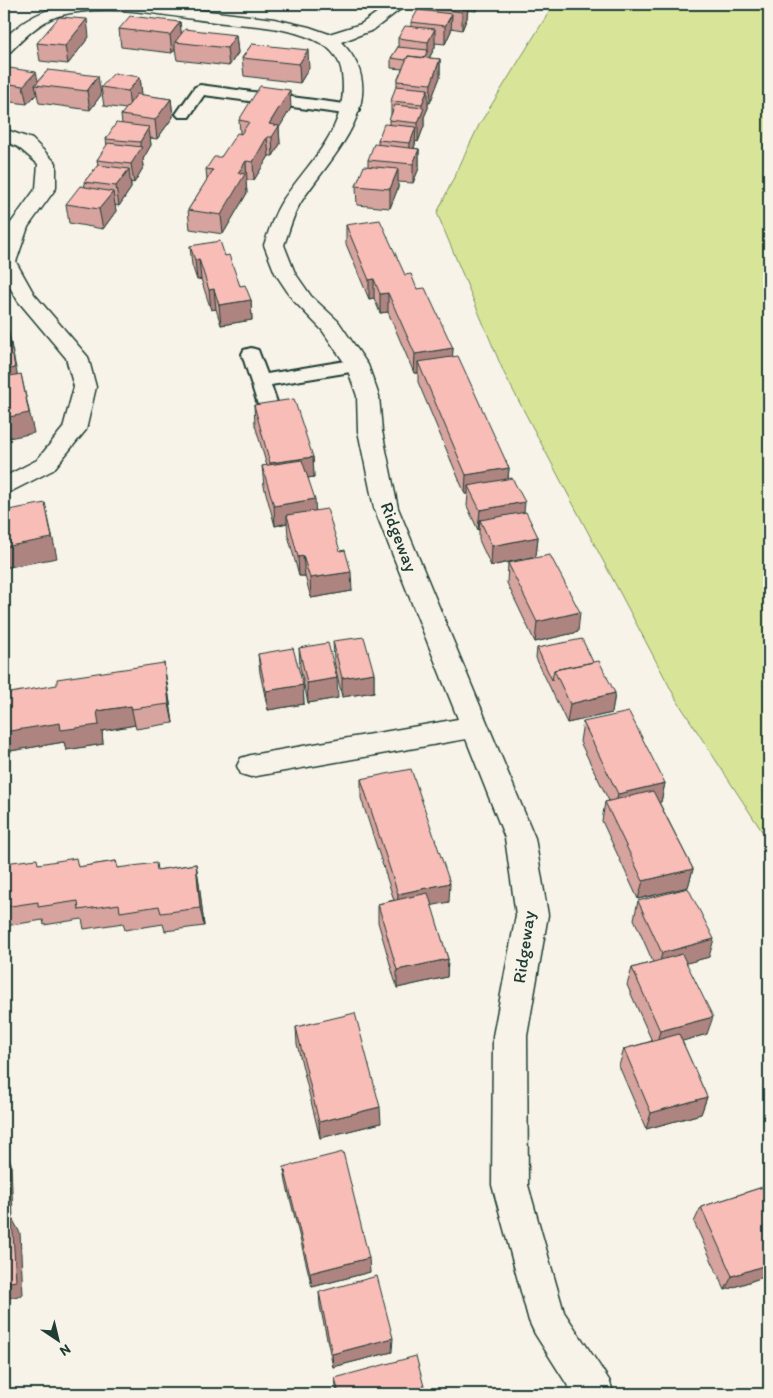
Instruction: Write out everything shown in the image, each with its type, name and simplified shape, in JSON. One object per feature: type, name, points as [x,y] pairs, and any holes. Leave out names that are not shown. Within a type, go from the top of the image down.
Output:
[{"type":"street","points":[[4,48],[27,24],[55,7],[150,9],[268,23],[329,40],[367,27],[399,4]]},
{"type":"street","name":"Ridgeway","points":[[329,40],[340,51],[351,73],[352,110],[335,145],[290,204],[274,245],[285,274],[299,294],[330,326],[357,365],[368,396],[370,430],[386,508],[520,838],[532,915],[510,1036],[510,1185],[548,1321],[595,1394]]},
{"type":"street","points":[[4,134],[25,143],[47,163],[46,188],[18,227],[6,262],[25,297],[77,357],[85,387],[74,430],[45,464],[4,487]]},
{"type":"street","points":[[251,766],[476,726]]},
{"type":"lane","points":[[184,114],[200,90],[352,110]]},
{"type":"lane","points":[[251,354],[269,408]]},
{"type":"lane","points":[[260,381],[357,365]]},
{"type":"green space","points":[[554,4],[769,4],[769,842],[676,699],[504,373],[437,213],[479,125]]},
{"type":"building","points":[[435,4],[466,4],[462,12],[433,8]]},
{"type":"building","points":[[418,10],[452,14],[445,26],[411,22]]},
{"type":"building","points":[[130,16],[180,22],[170,35],[119,29]]},
{"type":"building","points":[[59,17],[87,19],[65,46],[37,43]]},
{"type":"building","points":[[405,26],[435,29],[428,42],[398,38]]},
{"type":"building","points":[[185,29],[236,35],[227,48],[175,42]]},
{"type":"building","points":[[252,44],[308,50],[299,64],[242,58]]},
{"type":"building","points":[[398,47],[428,50],[424,58],[408,56],[406,60],[391,58]]},
{"type":"building","points":[[408,56],[440,59],[431,84],[397,81]]},
{"type":"building","points":[[9,68],[36,72],[23,86],[4,83],[4,73]]},
{"type":"building","points":[[48,70],[98,76],[87,91],[35,85]]},
{"type":"building","points":[[114,73],[140,77],[128,91],[101,87]]},
{"type":"building","points":[[260,86],[290,90],[269,124],[279,126],[272,137],[267,137],[253,162],[246,161],[238,173],[245,174],[221,215],[188,210],[213,170],[206,169],[214,157],[221,157],[237,133],[241,134],[249,122],[239,120]]},
{"type":"building","points":[[396,86],[428,89],[422,104],[391,101]]},
{"type":"building","points":[[137,94],[171,99],[155,120],[121,115]]},
{"type":"building","points":[[395,105],[424,108],[418,123],[389,120]]},
{"type":"building","points":[[116,123],[149,127],[140,142],[106,139]]},
{"type":"building","points":[[384,124],[416,127],[410,143],[378,140]]},
{"type":"building","points":[[108,143],[142,147],[131,164],[97,160]]},
{"type":"building","points":[[374,144],[419,149],[413,164],[368,160]]},
{"type":"building","points":[[98,165],[129,169],[116,186],[84,182]]},
{"type":"building","points":[[364,166],[398,169],[390,189],[356,186]]},
{"type":"building","points":[[80,186],[113,192],[99,209],[66,204]]},
{"type":"building","points":[[380,220],[405,275],[411,274],[417,289],[425,288],[453,348],[415,354],[388,293],[380,294],[374,279],[369,280],[346,225]]},
{"type":"building","points":[[220,241],[225,256],[229,255],[240,286],[245,285],[251,300],[219,305],[214,289],[209,290],[199,259],[195,260],[190,246]]},
{"type":"building","points":[[8,329],[15,368],[4,370],[4,330]]},
{"type":"building","points":[[458,356],[509,468],[466,475],[418,362]]},
{"type":"building","points":[[21,374],[29,413],[4,418],[4,377]]},
{"type":"building","points":[[294,399],[313,457],[270,463],[254,405]]},
{"type":"building","points":[[302,460],[315,499],[274,506],[262,466]]},
{"type":"building","points":[[512,478],[525,502],[480,510],[468,486]]},
{"type":"building","points":[[45,503],[52,538],[4,547],[4,511]]},
{"type":"building","points":[[327,509],[340,551],[345,550],[351,572],[310,578],[303,556],[298,557],[287,515]]},
{"type":"building","points":[[526,512],[538,537],[492,546],[480,520]]},
{"type":"building","points":[[550,555],[580,612],[537,622],[508,563]]},
{"type":"building","points":[[364,637],[374,673],[342,678],[333,641]]},
{"type":"building","points":[[582,639],[593,662],[554,670],[552,680],[537,648]]},
{"type":"building","points":[[328,643],[337,678],[307,683],[299,648]]},
{"type":"building","points":[[293,648],[303,685],[266,691],[258,654]]},
{"type":"building","points":[[599,661],[615,693],[570,704],[554,670]]},
{"type":"building","points":[[164,663],[169,704],[132,709],[131,706],[97,711],[99,725],[61,730],[60,723],[4,732],[4,694],[57,685],[57,679]]},
{"type":"building","points":[[629,712],[665,783],[618,794],[583,722]]},
{"type":"building","points":[[411,769],[450,883],[398,894],[361,779]]},
{"type":"building","points":[[653,791],[693,869],[643,881],[605,802]]},
{"type":"building","points":[[76,858],[78,867],[116,861],[117,868],[156,863],[157,870],[196,864],[200,908],[161,913],[159,906],[120,912],[119,904],[79,910],[78,901],[38,907],[38,902],[4,907],[4,863],[37,859],[38,864]]},
{"type":"building","points":[[688,888],[714,939],[662,953],[638,901]]},
{"type":"building","points":[[428,893],[448,959],[397,970],[378,904]]},
{"type":"building","points":[[682,954],[713,1017],[660,1031],[632,968]]},
{"type":"building","points":[[355,1013],[380,1107],[319,1122],[296,1027]]},
{"type":"building","points":[[679,1034],[707,1097],[651,1113],[624,1049]]},
{"type":"building","points":[[343,1152],[369,1258],[310,1273],[284,1167]]},
{"type":"building","points":[[4,1155],[6,1203],[4,1203]]},
{"type":"building","points":[[769,1185],[769,1264],[732,1276],[701,1207]]},
{"type":"building","points":[[12,1218],[16,1281],[4,1283],[4,1220]]},
{"type":"building","points":[[377,1276],[393,1338],[332,1354],[319,1292]]},
{"type":"building","points":[[416,1356],[426,1394],[339,1394],[335,1378]]}]
